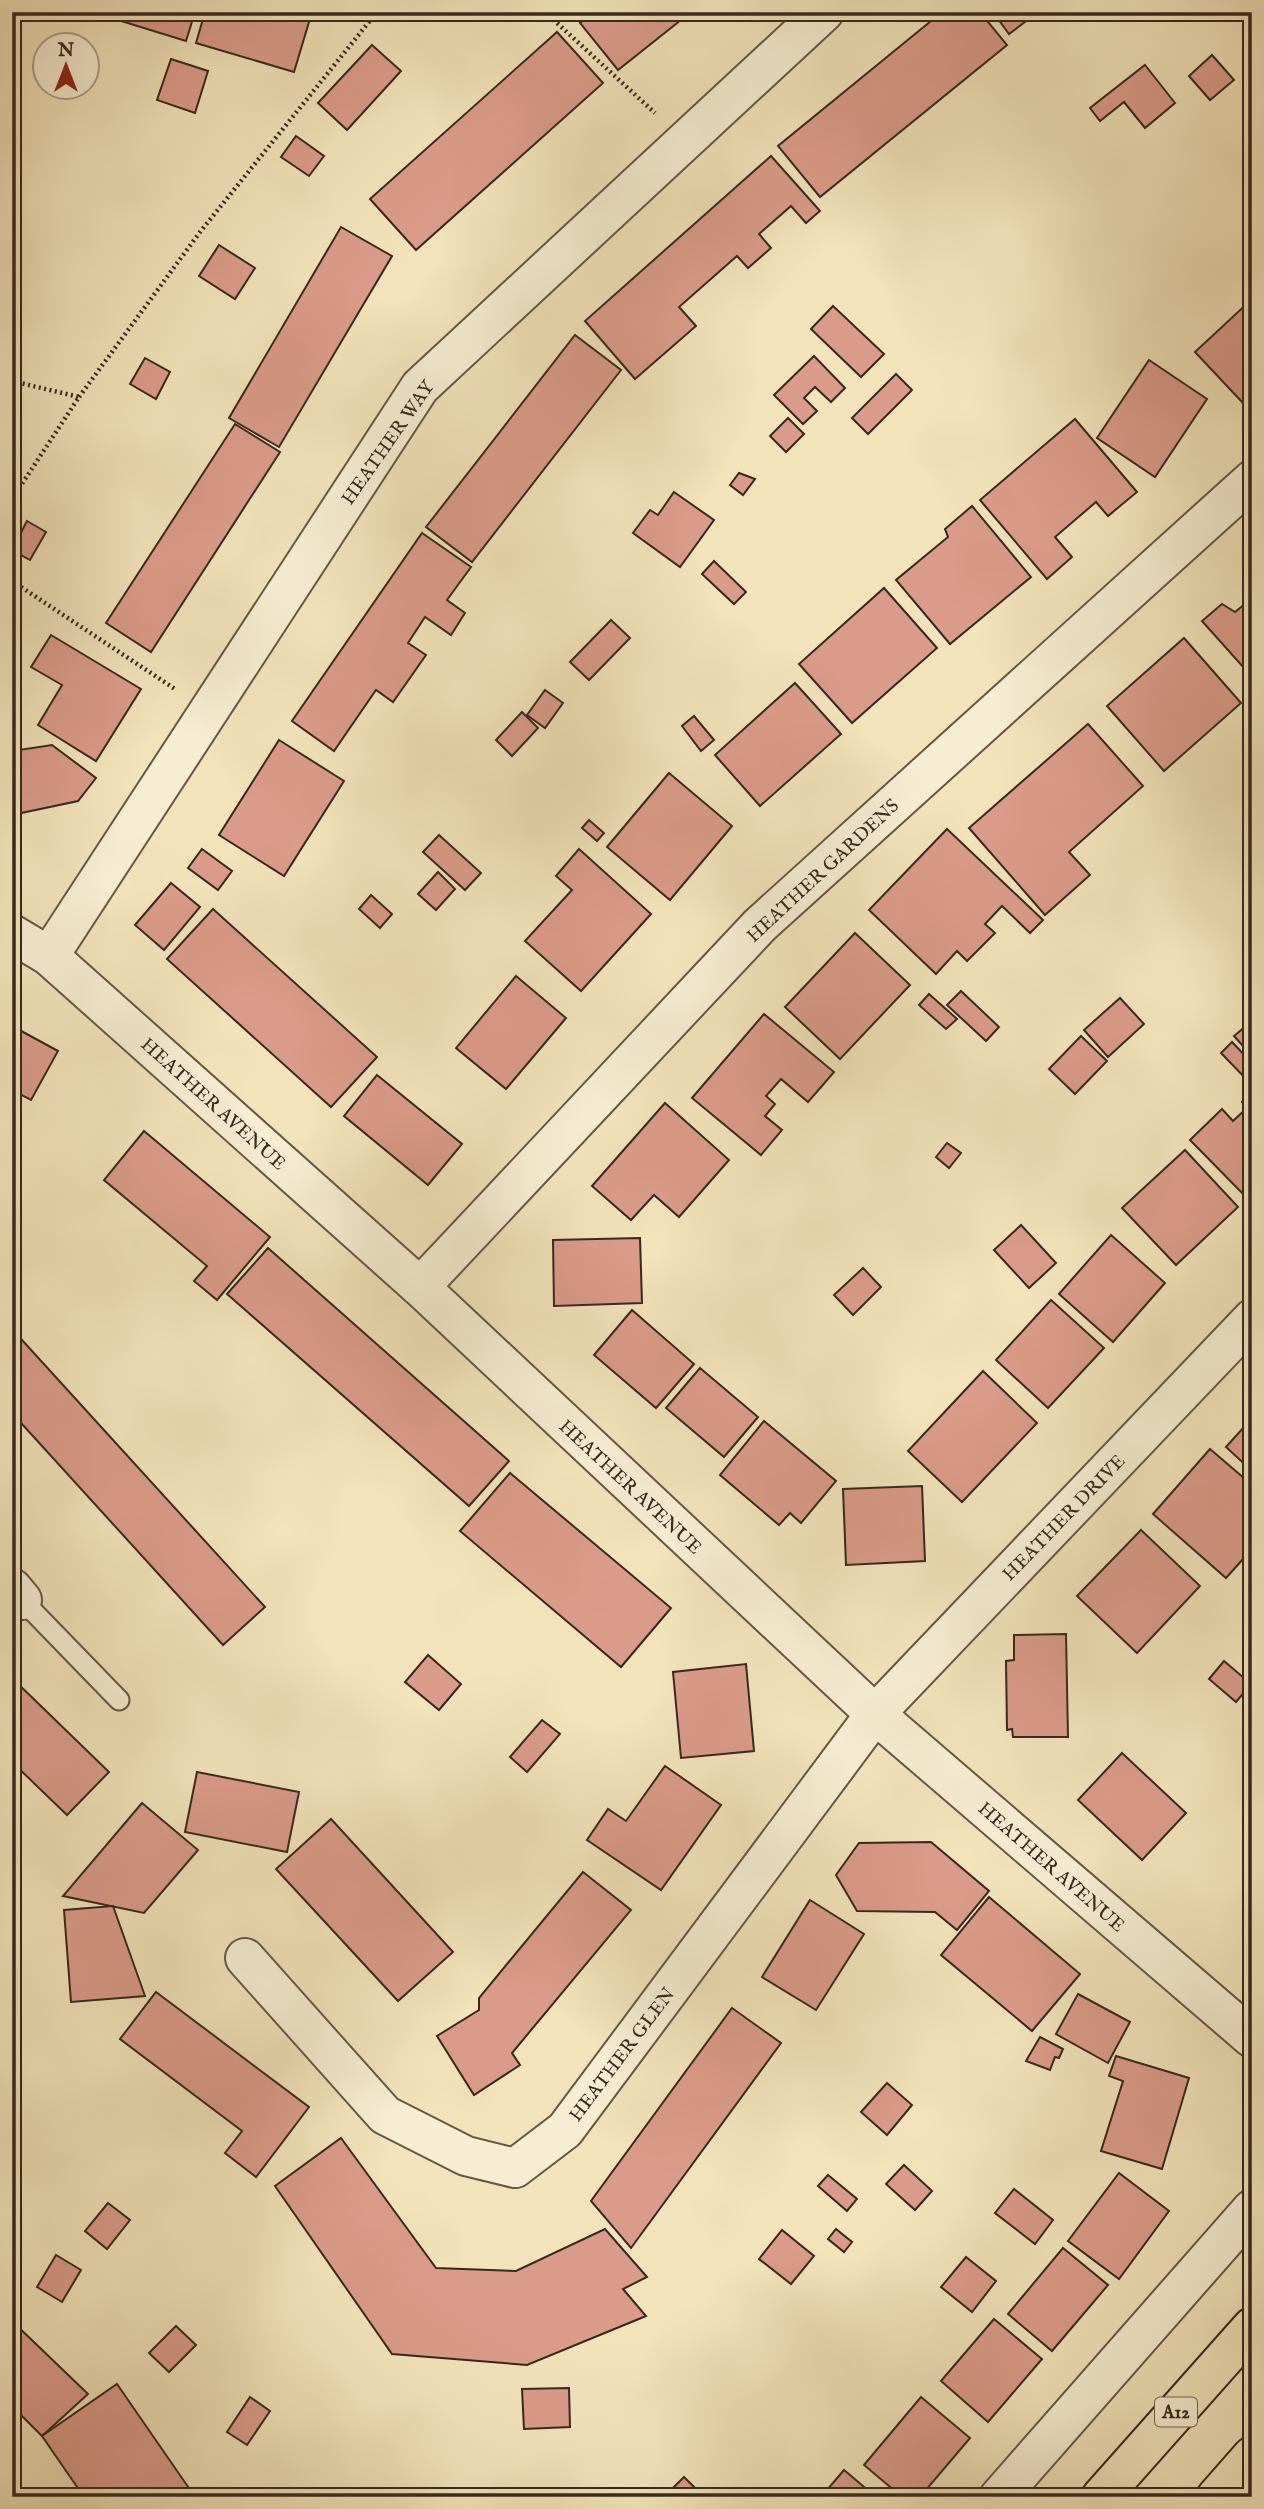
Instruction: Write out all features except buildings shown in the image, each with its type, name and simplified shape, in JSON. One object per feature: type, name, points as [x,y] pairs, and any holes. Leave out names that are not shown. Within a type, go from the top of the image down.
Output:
[{"type":"highway","name":"A12","points":[[1101,2497],[1252,2327]]},
{"type":"highway","points":[[1216,2497],[1252,2456]]},
{"type":"street","name":"HEATHER WAY","points":[[49,956],[420,387],[824,12]]},
{"type":"street","name":"HEATHER GARDENS","points":[[420,1287],[760,925],[1252,480]]},
{"type":"street","name":"HEATHER AVENUE","points":[[12,933],[49,956],[420,1287],[875,1714],[1252,2038]]},
{"type":"street","name":"HEATHER DRIVE","points":[[875,1714],[1252,1319]]},
{"type":"street","name":"HEATHER GLEN","points":[[245,1958],[385,2115],[466,2156],[515,2168],[565,2130],[875,1714]]},
{"type":"street","points":[[999,2497],[1252,2209]]},
{"type":"lane","points":[[17,1594],[119,1700]]},
{"type":"path","points":[[12,499],[79,397],[200,232],[377,12]]},
{"type":"path","points":[[545,12],[685,141]]},
{"type":"path","points":[[12,380],[79,397]]},
{"type":"path","points":[[12,581],[208,711]]}]
